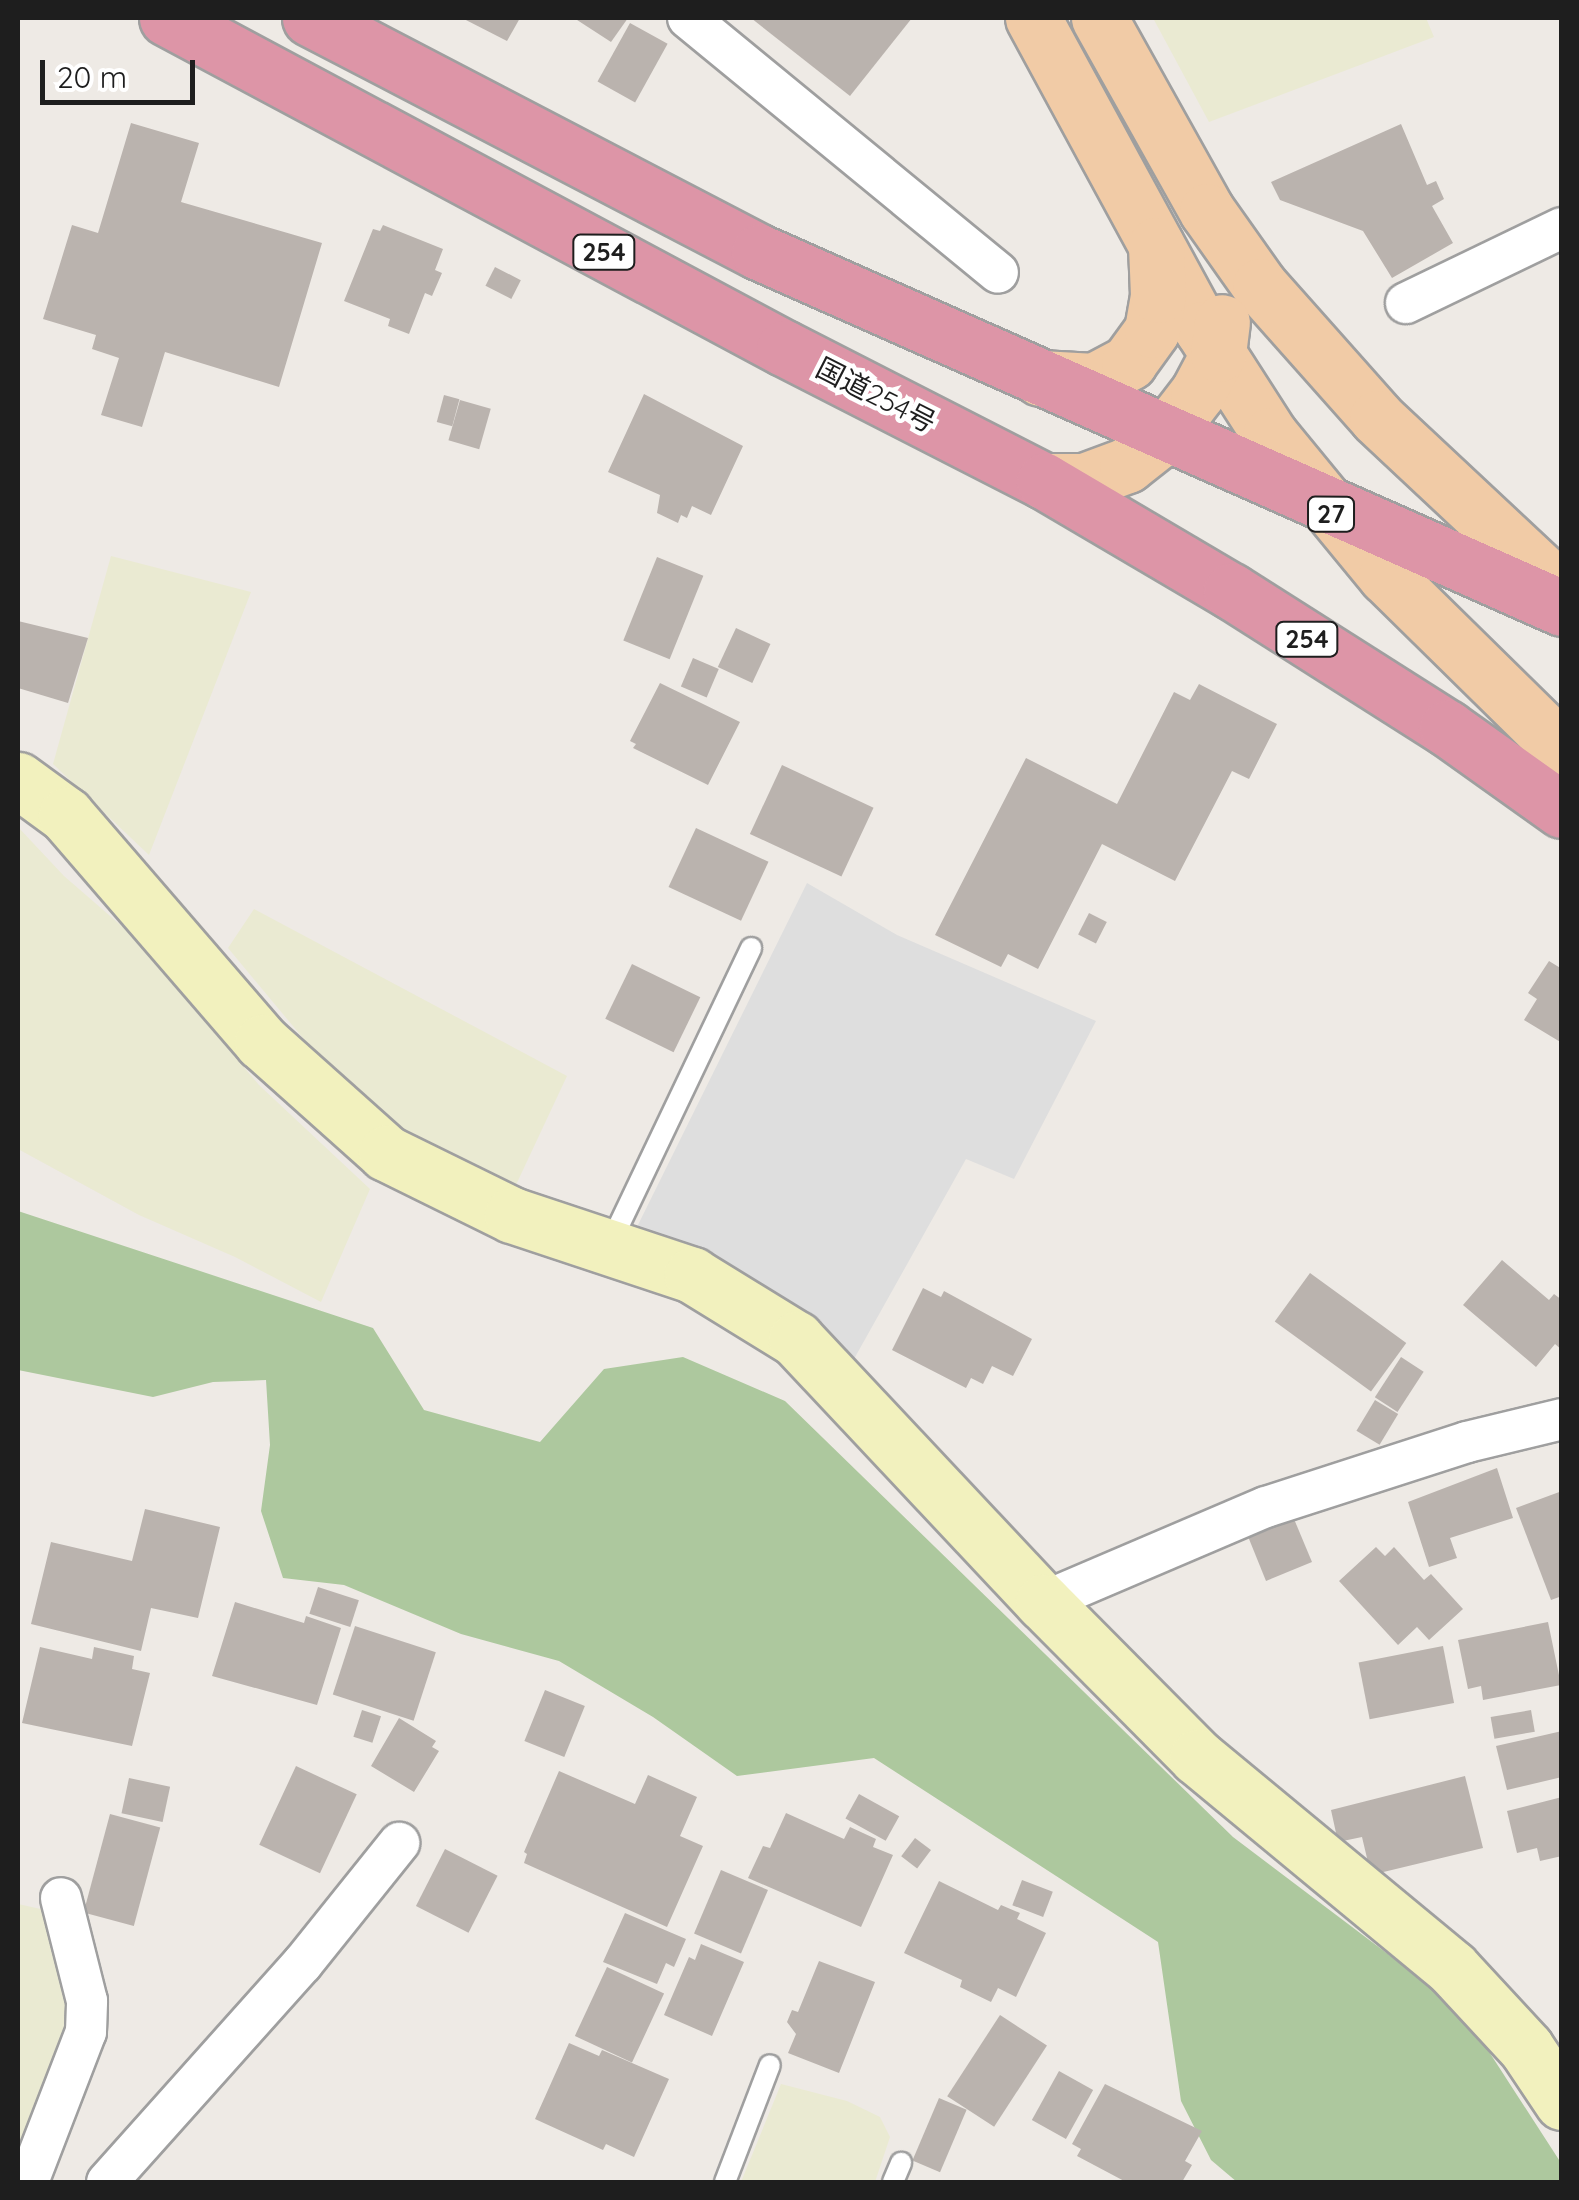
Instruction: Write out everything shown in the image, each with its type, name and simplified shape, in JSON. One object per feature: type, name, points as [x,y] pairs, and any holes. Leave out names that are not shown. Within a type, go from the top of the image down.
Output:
[{"type":"highway","name":"国道254号","points":[[168,18],[784,348],[1044,480],[1231,591],[1447,728],[1562,810]]},
{"type":"highway","name":"254","points":[[310,18],[759,252],[1562,608]]},
{"type":"main road","name":"27","points":[[1033,18],[1218,354],[1316,497],[1386,576],[1562,748]]},
{"type":"main road","points":[[1099,18],[1207,211],[1310,347],[1377,418],[1562,591]]},
{"type":"main road","points":[[1044,480],[1084,482],[1126,465],[1165,435],[1198,392],[1218,354],[1222,274],[1207,211]]},
{"type":"main road","points":[[1040,378],[1094,381],[1129,362],[1152,330],[1158,295],[1155,237]]},
{"type":"street","points":[[688,18],[998,272]]},
{"type":"street","points":[[1406,303],[1562,228]]},
{"type":"street","points":[[18,780],[66,816],[262,1042],[386,1153],[512,1215],[692,1276],[796,1339],[1043,1602],[1197,1757],[1452,1968],[1526,2048],[1562,2102]]},
{"type":"street","points":[[1043,1602],[1266,1507],[1466,1442],[1562,1419]]},
{"type":"street","points":[[107,2182],[304,1963],[399,1843]]},
{"type":"street","points":[[28,2182],[86,2032],[88,2001],[61,1898]]},
{"type":"lane","points":[[608,1248],[752,948]]},
{"type":"lane","points":[[724,2182],[770,2065]]},
{"type":"green space","points":[[1153,18],[1426,18],[1434,37],[1209,122]]},
{"type":"green space","points":[[111,556],[251,592],[149,855],[53,764]]},
{"type":"green space","points":[[18,827],[64,876],[132,935],[259,1085],[370,1189],[321,1302],[235,1257],[139,1215],[18,1149]]},
{"type":"green space","points":[[254,909],[567,1076],[515,1187],[442,1158],[383,1119],[327,1067],[228,948]]},
{"type":"green space","points":[[18,1211],[373,1328],[424,1410],[540,1442],[604,1369],[683,1357],[785,1401],[1233,1837],[1462,2010],[1561,2163],[1561,2182],[1237,2182],[1211,2160],[1181,2101],[1158,1942],[874,1758],[737,1776],[653,1717],[559,1661],[461,1634],[344,1585],[283,1578],[261,1511],[270,1445],[266,1380],[213,1382],[153,1397],[18,1370]]},
{"type":"green space","points":[[18,1904],[45,1910],[80,2001],[18,2172]]},
{"type":"green space","points":[[781,2084],[847,2101],[880,2117],[890,2137],[875,2182],[741,2182]]},
{"type":"shaded area","points":[[807,883],[897,935],[1096,1021],[1014,1179],[966,1159],[854,1359],[808,1320],[636,1229]]},
{"type":"building","points":[[462,18],[520,18],[507,41]]},
{"type":"building","points":[[574,18],[628,18],[611,42]]},
{"type":"building","points":[[751,18],[912,18],[850,96]]},
{"type":"building","points":[[630,23],[668,44],[635,102],[598,82]]},
{"type":"building","points":[[131,123],[199,143],[181,202],[322,243],[279,387],[165,352],[142,427],[101,415],[119,358],[92,349],[96,335],[43,319],[72,225],[98,233]]},
{"type":"building","points":[[1401,124],[1427,185],[1436,181],[1444,199],[1432,206],[1453,243],[1392,278],[1363,231],[1280,200],[1271,182]]},
{"type":"building","points":[[383,225],[443,249],[435,270],[442,273],[432,296],[425,293],[409,334],[388,326],[390,319],[344,301],[373,229],[380,231]]},
{"type":"building","points":[[495,267],[521,280],[511,299],[485,286]]},
{"type":"building","points":[[644,394],[743,446],[711,515],[692,506],[687,518],[681,515],[678,523],[657,513],[660,495],[608,472]]},
{"type":"building","points":[[444,395],[459,399],[452,426],[437,422]]},
{"type":"building","points":[[460,400],[491,409],[479,449],[448,440]]},
{"type":"building","points":[[657,557],[703,576],[670,659],[623,640]]},
{"type":"building","points":[[18,621],[88,638],[68,703],[18,688]]},
{"type":"building","points":[[736,628],[770,644],[752,683],[718,667]]},
{"type":"building","points":[[693,658],[719,669],[707,697],[681,687]]},
{"type":"building","points":[[660,683],[740,722],[708,785],[633,748],[636,744],[630,741]]},
{"type":"building","points":[[1199,684],[1277,724],[1249,779],[1232,771],[1175,881],[1102,844],[1038,969],[1008,954],[1001,967],[935,935],[1026,758],[1117,804],[1174,692],[1190,700]]},
{"type":"building","points":[[782,765],[874,808],[841,877],[750,834]]},
{"type":"building","points":[[696,828],[769,862],[741,921],[669,887]]},
{"type":"building","points":[[1089,913],[1107,922],[1096,943],[1078,934]]},
{"type":"building","points":[[1549,961],[1562,969],[1562,1043],[1524,1020],[1537,999],[1528,993]]},
{"type":"building","points":[[632,964],[700,997],[674,1052],[605,1019]]},
{"type":"building","points":[[1502,1260],[1549,1300],[1554,1294],[1562,1300],[1562,1350],[1555,1344],[1536,1367],[1463,1305]]},
{"type":"building","points":[[1310,1273],[1406,1343],[1371,1391],[1275,1322]]},
{"type":"building","points":[[923,1288],[941,1297],[944,1291],[1032,1339],[1013,1376],[992,1366],[983,1384],[971,1378],[966,1388],[892,1350]]},
{"type":"building","points":[[1401,1357],[1424,1372],[1398,1412],[1375,1397]]},
{"type":"building","points":[[1375,1400],[1398,1414],[1380,1445],[1356,1431]]},
{"type":"building","points":[[1497,1468],[1513,1518],[1450,1538],[1457,1558],[1429,1567],[1408,1502]]},
{"type":"building","points":[[1562,1491],[1562,1596],[1551,1600],[1516,1508]]},
{"type":"building","points":[[145,1509],[220,1527],[198,1618],[151,1608],[141,1651],[31,1624],[51,1542],[132,1561]]},
{"type":"building","points":[[1294,1519],[1312,1562],[1266,1581],[1245,1529]]},
{"type":"building","points":[[1376,1547],[1385,1556],[1394,1547],[1424,1580],[1431,1574],[1463,1609],[1429,1640],[1417,1627],[1398,1645],[1339,1581]]},
{"type":"building","points":[[318,1587],[359,1600],[350,1627],[309,1614]]},
{"type":"building","points":[[235,1602],[304,1623],[306,1616],[341,1628],[317,1705],[212,1676]]},
{"type":"building","points":[[1548,1622],[1561,1685],[1483,1700],[1481,1686],[1468,1689],[1458,1640]]},
{"type":"building","points":[[355,1626],[436,1652],[414,1721],[333,1694]]},
{"type":"building","points":[[1443,1646],[1454,1703],[1370,1719],[1359,1662]]},
{"type":"building","points":[[40,1647],[92,1659],[94,1647],[134,1656],[132,1669],[150,1673],[132,1746],[22,1723]]},
{"type":"building","points":[[545,1690],[585,1706],[564,1757],[524,1741]]},
{"type":"building","points":[[362,1710],[381,1716],[372,1743],[353,1737]]},
{"type":"building","points":[[1531,1710],[1535,1732],[1494,1739],[1491,1717]]},
{"type":"building","points":[[399,1718],[436,1741],[432,1747],[439,1751],[414,1792],[371,1766]]},
{"type":"building","points":[[1562,1731],[1562,1777],[1507,1790],[1496,1746]]},
{"type":"building","points":[[296,1766],[357,1794],[320,1873],[259,1845]]},
{"type":"building","points":[[559,1771],[635,1804],[648,1775],[697,1797],[680,1836],[703,1846],[667,1927],[524,1863],[524,1852]]},
{"type":"building","points":[[1465,1776],[1483,1848],[1371,1875],[1362,1837],[1338,1842],[1331,1810]]},
{"type":"building","points":[[129,1778],[170,1787],[163,1822],[122,1813]]},
{"type":"building","points":[[859,1794],[899,1816],[886,1841],[845,1818]]},
{"type":"building","points":[[1562,1797],[1562,1856],[1540,1861],[1537,1848],[1517,1853],[1507,1811]]},
{"type":"building","points":[[786,1813],[844,1839],[850,1827],[876,1839],[873,1847],[893,1855],[861,1927],[748,1878],[763,1846],[770,1848]]},
{"type":"building","points":[[110,1814],[160,1827],[134,1926],[84,1913]]},
{"type":"building","points":[[915,1838],[931,1850],[917,1868],[901,1856]]},
{"type":"building","points":[[445,1849],[498,1876],[469,1933],[416,1906]]},
{"type":"building","points":[[721,1870],[768,1890],[741,1953],[694,1934]]},
{"type":"building","points":[[1022,1880],[1053,1892],[1043,1917],[1012,1905]]},
{"type":"building","points":[[939,1881],[998,1910],[1001,1905],[1020,1913],[1017,1919],[1046,1933],[1016,1997],[998,1988],[991,2002],[960,1987],[962,1980],[904,1953]]},
{"type":"building","points":[[625,1913],[686,1939],[674,1967],[666,1963],[657,1984],[603,1962]]},
{"type":"building","points":[[701,1944],[744,1962],[712,2036],[664,2015],[689,1957],[695,1960]]},
{"type":"building","points":[[819,1961],[875,1982],[839,2073],[788,2053],[796,2034],[787,2022],[792,2010],[798,2012]]},
{"type":"building","points":[[607,1967],[664,1994],[632,2063],[575,2036]]},
{"type":"building","points":[[1000,2015],[1047,2045],[994,2127],[947,2096]]},
{"type":"building","points":[[569,2043],[599,2056],[602,2050],[669,2079],[634,2157],[606,2144],[603,2150],[535,2119]]},
{"type":"building","points":[[1059,2071],[1093,2090],[1066,2139],[1032,2120]]},
{"type":"building","points":[[1105,2084],[1202,2131],[1185,2161],[1192,2165],[1182,2182],[1126,2182],[1077,2156],[1081,2149],[1072,2144]]},
{"type":"building","points":[[939,2098],[967,2110],[940,2172],[912,2161]]}]
